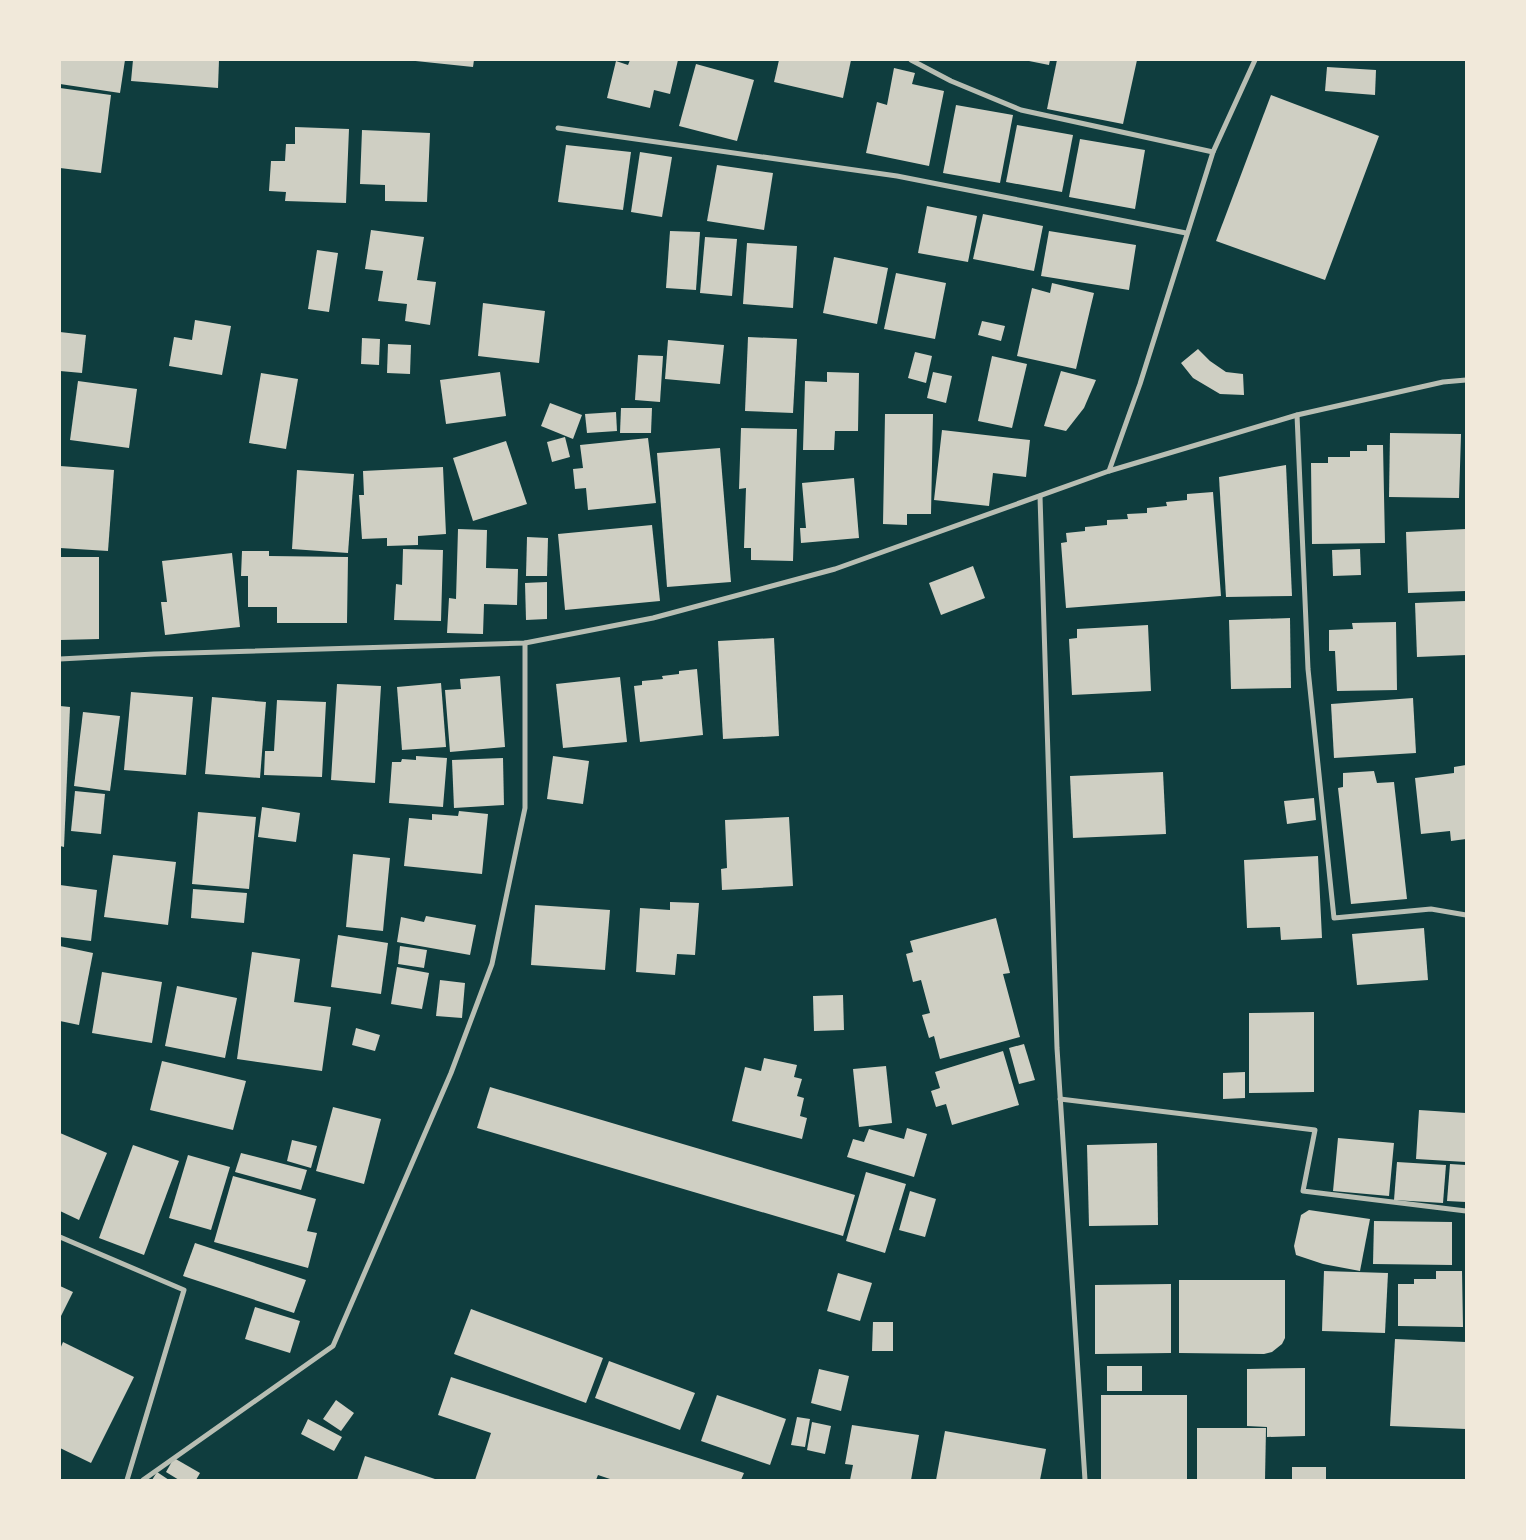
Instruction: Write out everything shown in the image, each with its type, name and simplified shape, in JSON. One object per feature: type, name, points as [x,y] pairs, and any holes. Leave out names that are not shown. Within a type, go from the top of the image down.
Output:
[{"type":"street","points":[[911,60],[951,81],[1020,110],[1213,152]]},
{"type":"street","points":[[1109,471],[1140,384],[1213,152],[1254,60]]},
{"type":"street","points":[[558,128],[897,176],[1186,233]]},
{"type":"street","points":[[60,659],[163,653],[525,643],[653,618],[836,569],[1109,471],[1298,415],[1443,382],[1466,380]]},
{"type":"street","points":[[1298,415],[1308,669],[1334,918],[1431,909],[1466,915]]},
{"type":"street","points":[[1040,496],[1056,1038],[1085,1480]]},
{"type":"street","points":[[142,1480],[333,1346],[451,1072],[492,964],[525,808],[525,643]]},
{"type":"street","points":[[1060,1099],[1315,1130],[1303,1191],[1466,1211]]},
{"type":"street","points":[[60,1237],[184,1290],[126,1480]]},
{"type":"building","points":[[60,60],[125,60],[120,93],[60,84]]},
{"type":"building","points":[[133,60],[219,60],[218,88],[131,81]]},
{"type":"building","points":[[406,60],[474,60],[473,67]]},
{"type":"building","points":[[630,60],[678,60],[670,94],[654,90],[650,108],[607,98],[616,61],[628,65]]},
{"type":"building","points":[[779,60],[851,60],[843,98],[774,82]]},
{"type":"building","points":[[1024,60],[1050,60],[1049,65]]},
{"type":"building","points":[[1057,60],[1137,60],[1123,124],[1047,109]]},
{"type":"building","points":[[696,64],[754,80],[737,141],[679,126]]},
{"type":"building","points":[[1327,67],[1376,70],[1375,95],[1325,91]]},
{"type":"building","points":[[894,68],[915,73],[912,84],[944,91],[929,166],[866,153],[877,102],[887,105]]},
{"type":"building","points":[[60,88],[111,95],[101,173],[60,168]]},
{"type":"building","points":[[1271,95],[1379,136],[1325,280],[1216,241]]},
{"type":"building","points":[[956,105],[1013,115],[1000,183],[943,173]]},
{"type":"building","points":[[1017,125],[1073,135],[1062,192],[1006,182]]},
{"type":"building","points":[[295,127],[349,129],[346,203],[285,201],[286,192],[269,191],[271,161],[285,161],[286,144],[295,144]]},
{"type":"building","points":[[362,130],[430,133],[427,202],[385,201],[385,185],[360,184]]},
{"type":"building","points":[[1080,139],[1145,150],[1135,209],[1069,197]]},
{"type":"building","points":[[566,145],[631,152],[623,210],[558,202]]},
{"type":"building","points":[[640,152],[672,157],[662,217],[631,212]]},
{"type":"building","points":[[717,165],[773,173],[764,230],[707,221]]},
{"type":"building","points":[[927,206],[977,216],[968,262],[918,253]]},
{"type":"building","points":[[983,214],[1043,226],[1034,271],[973,259]]},
{"type":"building","points":[[371,230],[424,237],[417,280],[436,282],[430,325],[405,321],[407,304],[378,301],[383,271],[365,269]]},
{"type":"building","points":[[670,231],[700,232],[696,290],[666,288]]},
{"type":"building","points":[[1049,231],[1136,245],[1129,290],[1041,276]]},
{"type":"building","points":[[705,237],[737,239],[732,296],[700,293]]},
{"type":"building","points":[[747,243],[797,246],[793,308],[743,304]]},
{"type":"building","points":[[317,250],[338,253],[329,312],[308,309]]},
{"type":"building","points":[[834,257],[888,268],[877,324],[823,313]]},
{"type":"building","points":[[896,273],[946,283],[935,339],[884,329]]},
{"type":"building","points":[[1052,283],[1094,293],[1076,369],[1017,356],[1032,288],[1050,293]]},
{"type":"building","points":[[483,303],[545,311],[539,363],[478,356]]},
{"type":"building","points":[[195,320],[231,326],[222,375],[169,366],[174,337],[192,340]]},
{"type":"building","points":[[982,321],[1005,326],[1001,341],[978,335]]},
{"type":"building","points":[[60,332],[86,335],[82,373],[60,371]]},
{"type":"building","points":[[748,337],[797,339],[793,413],[745,411]]},
{"type":"building","points":[[362,338],[380,339],[379,365],[361,364]]},
{"type":"building","points":[[668,340],[724,345],[720,384],[665,379]]},
{"type":"building","points":[[388,344],[411,345],[410,374],[387,373]]},
{"type":"building","points":[[1198,349],[1210,361],[1226,372],[1243,374],[1244,395],[1220,394],[1193,378],[1181,363]]},
{"type":"building","points":[[915,352],[932,356],[926,383],[908,378]]},
{"type":"building","points":[[638,355],[663,356],[660,402],[635,400]]},
{"type":"building","points":[[992,356],[1027,364],[1012,428],[978,421]]},
{"type":"building","points":[[1061,371],[1096,380],[1084,408],[1066,431],[1044,426]]},
{"type":"building","points":[[500,372],[506,416],[446,424],[440,380]]},
{"type":"building","points":[[827,372],[859,373],[858,431],[835,431],[834,450],[803,450],[805,381],[827,382]]},
{"type":"building","points":[[933,372],[952,376],[946,403],[927,398]]},
{"type":"building","points":[[261,373],[298,379],[286,449],[249,443]]},
{"type":"building","points":[[78,381],[137,389],[129,448],[70,440]]},
{"type":"building","points":[[550,403],[582,415],[573,439],[541,426]]},
{"type":"building","points":[[621,408],[652,408],[651,433],[620,433]]},
{"type":"building","points":[[616,412],[617,431],[587,433],[585,414]]},
{"type":"building","points":[[885,414],[933,414],[931,514],[907,514],[907,525],[883,524]]},
{"type":"building","points":[[741,428],[797,429],[793,561],[751,560],[751,548],[744,548],[746,488],[739,489]]},
{"type":"building","points":[[942,430],[1030,440],[1026,477],[993,473],[989,506],[934,500]]},
{"type":"building","points":[[1390,433],[1461,434],[1459,498],[1389,497]]},
{"type":"building","points":[[565,437],[570,457],[552,462],[547,442]]},
{"type":"building","points":[[648,438],[656,503],[588,510],[586,488],[575,489],[573,469],[583,468],[580,445]]},
{"type":"building","points":[[506,441],[527,504],[473,521],[453,458]]},
{"type":"building","points":[[1367,445],[1383,445],[1385,543],[1312,544],[1311,463],[1328,463],[1328,457],[1350,457],[1350,451],[1367,451]]},
{"type":"building","points":[[720,448],[731,582],[667,587],[657,453]]},
{"type":"building","points":[[1286,465],[1292,596],[1226,597],[1219,477]]},
{"type":"building","points":[[60,466],[114,470],[108,551],[60,548]]},
{"type":"building","points":[[443,467],[446,534],[418,536],[418,545],[387,546],[387,538],[362,539],[359,495],[364,495],[363,471]]},
{"type":"building","points":[[297,470],[354,474],[348,553],[292,549]]},
{"type":"building","points":[[854,478],[859,538],[801,543],[800,528],[806,528],[802,483]]},
{"type":"building","points":[[1213,492],[1221,596],[1066,608],[1061,543],[1067,542],[1066,533],[1085,531],[1085,527],[1107,525],[1107,520],[1128,519],[1127,514],[1147,513],[1147,508],[1167,506],[1166,502],[1187,500],[1187,494]]},
{"type":"building","points":[[652,525],[660,601],[565,610],[558,534]]},
{"type":"building","points":[[458,529],[487,530],[486,568],[518,569],[517,605],[484,604],[483,634],[447,633],[449,598],[456,599]]},
{"type":"building","points":[[1466,529],[1466,591],[1408,593],[1406,532]]},
{"type":"building","points":[[527,537],[548,538],[547,576],[526,576]]},
{"type":"building","points":[[403,549],[443,550],[441,621],[394,620],[396,584],[402,585]]},
{"type":"building","points":[[1360,549],[1361,575],[1333,576],[1332,550]]},
{"type":"building","points":[[242,551],[269,551],[269,556],[348,557],[347,623],[277,623],[277,607],[248,607],[248,576],[241,576]]},
{"type":"building","points":[[232,553],[240,627],[165,635],[161,602],[167,602],[162,561]]},
{"type":"building","points":[[60,557],[99,557],[99,639],[60,640]]},
{"type":"building","points":[[973,566],[985,598],[941,615],[929,583]]},
{"type":"building","points":[[547,582],[547,619],[526,620],[525,583]]},
{"type":"building","points":[[1466,601],[1466,655],[1417,657],[1415,603]]},
{"type":"building","points":[[1290,618],[1291,688],[1231,689],[1229,620]]},
{"type":"building","points":[[1396,622],[1397,690],[1337,691],[1335,651],[1329,651],[1329,630],[1353,629],[1352,623]]},
{"type":"building","points":[[1148,625],[1151,691],[1072,695],[1069,639],[1077,638],[1077,629]]},
{"type":"building","points":[[774,638],[779,736],[723,739],[718,641]]},
{"type":"building","points":[[697,669],[703,735],[640,742],[634,686],[642,685],[642,681],[663,679],[662,676],[679,674],[679,671]]},
{"type":"building","points":[[500,676],[505,747],[450,752],[445,690],[461,689],[460,679]]},
{"type":"building","points":[[620,677],[627,742],[563,748],[556,684]]},
{"type":"building","points":[[441,683],[446,747],[402,750],[397,687]]},
{"type":"building","points":[[337,684],[381,686],[375,783],[331,780]]},
{"type":"building","points":[[131,692],[193,697],[186,775],[124,770]]},
{"type":"building","points":[[212,697],[266,702],[260,778],[205,774]]},
{"type":"building","points":[[1413,698],[1416,753],[1334,758],[1331,704]]},
{"type":"building","points":[[277,700],[326,702],[322,777],[264,775],[265,751],[274,751]]},
{"type":"building","points":[[60,706],[70,707],[64,847],[60,846]]},
{"type":"building","points":[[83,712],[120,716],[110,791],[74,786]]},
{"type":"building","points":[[416,756],[447,758],[443,807],[389,803],[392,762],[401,762],[402,759],[416,760]]},
{"type":"building","points":[[553,756],[589,761],[583,804],[547,799]]},
{"type":"building","points":[[503,758],[504,805],[454,808],[452,760]]},
{"type":"building","points":[[1466,765],[1466,839],[1451,841],[1450,831],[1421,834],[1415,778],[1454,773],[1454,767]]},
{"type":"building","points":[[1374,771],[1377,783],[1394,782],[1407,899],[1351,904],[1338,788],[1343,787],[1343,773]]},
{"type":"building","points":[[1163,772],[1166,834],[1073,838],[1070,776]]},
{"type":"building","points":[[75,791],[105,794],[101,834],[71,831]]},
{"type":"building","points":[[1314,798],[1316,820],[1287,824],[1284,801]]},
{"type":"building","points":[[262,807],[300,813],[296,842],[258,837]]},
{"type":"building","points":[[459,811],[488,814],[482,874],[404,866],[409,818],[432,820],[432,814],[458,816]]},
{"type":"building","points":[[198,812],[256,817],[249,889],[192,884]]},
{"type":"building","points":[[789,817],[793,886],[722,890],[721,869],[727,868],[725,820]]},
{"type":"building","points":[[353,854],[390,858],[383,931],[346,927]]},
{"type":"building","points":[[113,855],[176,862],[168,925],[104,917]]},
{"type":"building","points":[[1318,856],[1322,938],[1281,940],[1280,927],[1247,928],[1244,860]]},
{"type":"building","points":[[60,885],[97,890],[91,941],[60,937]]},
{"type":"building","points":[[193,889],[247,893],[244,923],[191,918]]},
{"type":"building","points":[[670,902],[699,903],[695,955],[677,954],[675,975],[636,972],[640,908],[670,910]]},
{"type":"building","points":[[535,905],[610,910],[605,970],[531,965]]},
{"type":"building","points":[[426,916],[476,925],[470,955],[397,942],[401,917],[424,922]]},
{"type":"building","points":[[996,918],[1010,973],[1003,974],[1020,1037],[940,1059],[934,1036],[929,1038],[922,1015],[930,1013],[921,980],[913,982],[906,954],[913,952],[910,941]]},
{"type":"building","points":[[1424,928],[1428,980],[1357,985],[1352,934]]},
{"type":"building","points":[[338,935],[388,943],[381,994],[331,987]]},
{"type":"building","points":[[60,946],[93,953],[79,1025],[60,1021]]},
{"type":"building","points":[[400,946],[427,950],[424,968],[398,964]]},
{"type":"building","points":[[252,952],[300,959],[294,1002],[331,1007],[322,1071],[237,1059]]},
{"type":"building","points":[[397,967],[429,973],[422,1009],[391,1004]]},
{"type":"building","points":[[102,972],[162,982],[152,1043],[92,1033]]},
{"type":"building","points":[[440,980],[465,983],[462,1018],[436,1016]]},
{"type":"building","points":[[177,986],[237,998],[225,1058],[165,1046]]},
{"type":"building","points":[[843,995],[844,1030],[814,1031],[813,996]]},
{"type":"building","points":[[1314,1012],[1314,1092],[1249,1093],[1249,1013]]},
{"type":"building","points":[[356,1028],[380,1035],[375,1051],[352,1045]]},
{"type":"building","points":[[1024,1044],[1035,1080],[1019,1084],[1009,1048]]},
{"type":"building","points":[[1003,1051],[1019,1105],[952,1125],[946,1104],[936,1107],[931,1091],[940,1088],[935,1072]]},
{"type":"building","points":[[764,1058],[797,1065],[794,1077],[802,1079],[797,1096],[804,1098],[800,1116],[807,1118],[802,1139],[732,1121],[745,1067],[761,1071]]},
{"type":"building","points":[[162,1061],[246,1081],[233,1130],[150,1110]]},
{"type":"building","points":[[886,1066],[892,1123],[859,1127],[853,1069]]},
{"type":"building","points":[[1245,1072],[1245,1098],[1223,1099],[1223,1073]]},
{"type":"building","points":[[490,1087],[855,1195],[843,1236],[477,1128]]},
{"type":"building","points":[[333,1107],[381,1119],[364,1184],[316,1171]]},
{"type":"building","points":[[1419,1110],[1466,1113],[1466,1162],[1416,1159]]},
{"type":"building","points":[[907,1128],[927,1134],[914,1177],[847,1157],[853,1139],[864,1142],[869,1129],[904,1139]]},
{"type":"building","points":[[60,1133],[107,1153],[79,1220],[60,1211]]},
{"type":"building","points":[[1338,1138],[1394,1143],[1389,1196],[1333,1191]]},
{"type":"building","points":[[292,1140],[317,1146],[311,1168],[287,1161]]},
{"type":"building","points":[[1157,1143],[1158,1225],[1089,1226],[1087,1145]]},
{"type":"building","points":[[133,1145],[179,1161],[144,1255],[99,1238]]},
{"type":"building","points":[[241,1153],[307,1170],[301,1190],[235,1172]]},
{"type":"building","points":[[188,1155],[230,1167],[211,1230],[169,1218]]},
{"type":"building","points":[[1397,1162],[1446,1165],[1443,1203],[1394,1200]]},
{"type":"building","points":[[1450,1164],[1466,1165],[1466,1202],[1447,1201]]},
{"type":"building","points":[[866,1172],[906,1184],[885,1253],[846,1241]]},
{"type":"building","points":[[233,1176],[316,1199],[307,1231],[317,1233],[308,1268],[214,1242]]},
{"type":"building","points":[[910,1191],[936,1199],[925,1237],[899,1230]]},
{"type":"building","points":[[1309,1210],[1370,1219],[1360,1271],[1323,1264],[1296,1255],[1294,1246],[1301,1215]]},
{"type":"building","points":[[1374,1221],[1452,1222],[1452,1265],[1373,1264]]},
{"type":"building","points":[[195,1243],[306,1280],[294,1313],[183,1276]]},
{"type":"building","points":[[1324,1271],[1388,1273],[1385,1333],[1322,1331]]},
{"type":"building","points":[[1436,1271],[1462,1271],[1463,1327],[1398,1326],[1398,1284],[1414,1284],[1414,1279],[1436,1279]]},
{"type":"building","points":[[838,1273],[872,1283],[860,1321],[827,1311]]},
{"type":"building","points":[[1179,1280],[1285,1280],[1285,1338],[1282,1344],[1272,1352],[1264,1354],[1179,1353]]},
{"type":"building","points":[[1171,1284],[1171,1353],[1095,1354],[1095,1285]]},
{"type":"building","points":[[60,1286],[73,1292],[60,1318]]},
{"type":"building","points":[[255,1307],[300,1321],[290,1353],[245,1339]]},
{"type":"building","points":[[471,1309],[603,1358],[586,1403],[454,1354]]},
{"type":"building","points":[[873,1322],[893,1322],[893,1351],[872,1351]]},
{"type":"building","points":[[1395,1339],[1466,1342],[1466,1429],[1390,1426]]},
{"type":"building","points":[[63,1342],[134,1377],[91,1463],[60,1448],[60,1349]]},
{"type":"building","points":[[609,1361],[695,1393],[680,1430],[595,1398]]},
{"type":"building","points":[[1107,1366],[1142,1366],[1142,1391],[1107,1391]]},
{"type":"building","points":[[1305,1368],[1305,1436],[1267,1437],[1267,1427],[1247,1426],[1247,1369]]},
{"type":"building","points":[[819,1369],[849,1376],[841,1411],[811,1403]]},
{"type":"building","points":[[451,1377],[744,1473],[741,1480],[613,1480],[598,1475],[596,1480],[475,1480],[491,1433],[438,1415]]},
{"type":"building","points":[[717,1395],[786,1419],[770,1465],[701,1441]]},
{"type":"building","points":[[1101,1395],[1187,1395],[1187,1480],[1101,1480]]},
{"type":"building","points":[[336,1400],[354,1413],[341,1431],[323,1419]]},
{"type":"building","points":[[797,1417],[810,1419],[805,1447],[791,1445]]},
{"type":"building","points":[[308,1419],[342,1437],[334,1451],[301,1434]]},
{"type":"building","points":[[812,1422],[831,1426],[825,1454],[807,1450]]},
{"type":"building","points":[[852,1425],[919,1435],[911,1480],[850,1480],[853,1465],[845,1464]]},
{"type":"building","points":[[1197,1428],[1266,1428],[1265,1480],[1197,1480]]},
{"type":"building","points":[[945,1431],[1046,1449],[1040,1480],[936,1480]]},
{"type":"building","points":[[365,1456],[438,1480],[357,1480]]},
{"type":"building","points":[[174,1458],[200,1473],[196,1480],[179,1480],[166,1472]]},
{"type":"building","points":[[1292,1467],[1326,1467],[1326,1480],[1292,1480]]},
{"type":"building","points":[[157,1472],[169,1480],[152,1480]]}]
